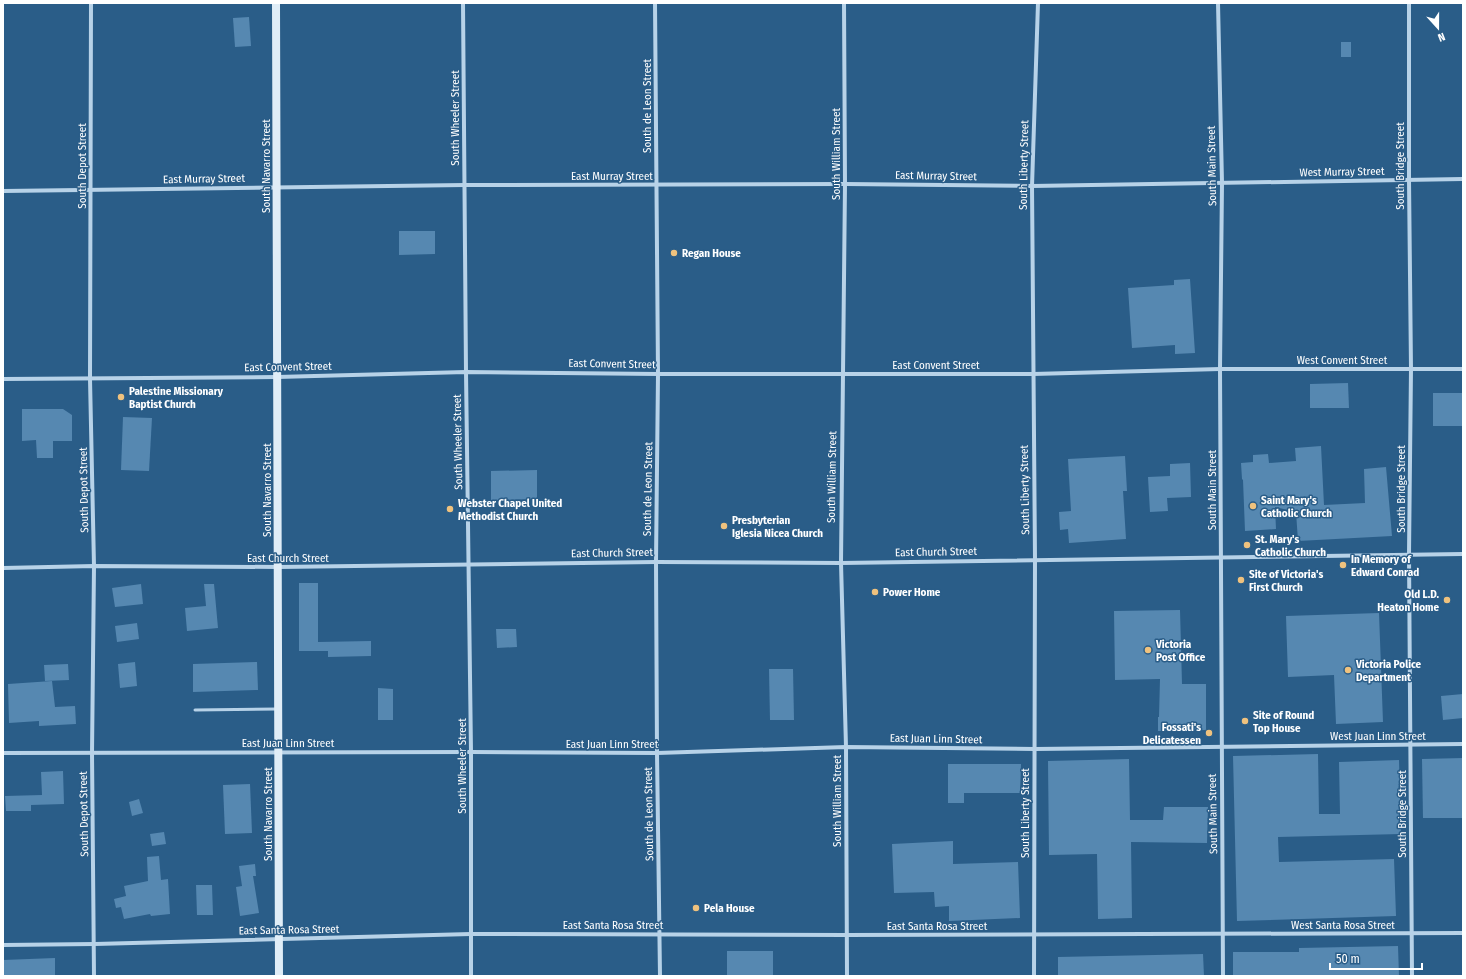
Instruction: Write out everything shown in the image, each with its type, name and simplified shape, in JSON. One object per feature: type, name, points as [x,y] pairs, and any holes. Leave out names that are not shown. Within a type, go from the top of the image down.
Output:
[{"type":"street","name":"South Depot Street","points":[[92,3],[90,379],[94,566],[92,753],[95,944],[94,976]]},
{"type":"street","name":"South Navarro Street","points":[[276,3],[279,976]]},
{"type":"street","name":"South Wheeler Street","points":[[463,3],[471,752],[471,976]]},
{"type":"street","name":"South de Leon Street","points":[[655,3],[658,374],[656,562],[660,976]]},
{"type":"street","name":"South William Street","points":[[844,3],[845,184],[840,563],[846,747],[847,976]]},
{"type":"street","name":"South Liberty Street","points":[[1034,976],[1035,559],[1032,186],[1038,3]]},
{"type":"street","name":"South Main Street","points":[[1218,3],[1222,183],[1220,369],[1223,976]]},
{"type":"street","name":"South Bridge Street","points":[[1409,3],[1411,369],[1409,554],[1412,976]]},
{"type":"street","name":"West Murray Street","points":[[1222,183],[1463,179]]},
{"type":"street","name":"East Murray Street","points":[[3,191],[465,185],[656,186],[845,184],[1032,186],[1222,183]]},
{"type":"street","name":"West Convent Street","points":[[1220,369],[1463,369]]},
{"type":"street","name":"East Convent Street","points":[[3,379],[277,377],[466,372],[658,374],[1033,374],[1220,369]]},
{"type":"street","name":"East Church Street","points":[[3,568],[94,566],[278,567],[656,562],[840,563],[1463,554]]},
{"type":"street","name":"West Juan Linn Street","points":[[1222,746],[1463,744]]},
{"type":"street","name":"East Juan Linn Street","points":[[3,753],[657,753],[846,747],[1035,749],[1222,746]]},
{"type":"street","name":"West Santa Rosa Street","points":[[1223,934],[1463,933]]},
{"type":"street","name":"East Santa Rosa Street","points":[[3,945],[279,940],[471,934],[1223,934]]},
{"type":"lane","points":[[195,710],[278,709]]},
{"type":"building","points":[[249,17],[251,46],[235,47],[233,18]]},
{"type":"building","points":[[1341,42],[1351,42],[1351,57],[1341,57]]},
{"type":"building","points":[[399,231],[435,231],[435,254],[399,255]]},
{"type":"building","points":[[1190,279],[1195,353],[1175,354],[1175,345],[1132,348],[1128,288],[1174,285],[1174,280]]},
{"type":"building","points":[[1348,383],[1349,408],[1310,408],[1310,384]]},
{"type":"building","points":[[1433,393],[1463,393],[1463,426],[1433,426]]},
{"type":"building","points":[[22,409],[63,409],[72,415],[72,441],[53,441],[53,458],[37,458],[36,440],[22,441]]},
{"type":"building","points":[[123,417],[152,418],[149,471],[121,470]]},
{"type":"building","points":[[1321,446],[1324,505],[1365,503],[1364,469],[1386,467],[1392,536],[1298,541],[1296,512],[1275,507],[1276,529],[1245,531],[1241,463],[1253,462],[1253,455],[1268,454],[1269,463],[1296,461],[1295,448]]},
{"type":"building","points":[[1125,456],[1127,491],[1123,491],[1126,539],[1069,543],[1068,529],[1060,530],[1059,512],[1071,511],[1068,459]]},
{"type":"building","points":[[1190,463],[1191,497],[1167,498],[1168,511],[1150,512],[1148,477],[1170,476],[1170,464]]},
{"type":"building","points":[[537,470],[537,499],[491,500],[491,471]]},
{"type":"building","points":[[299,583],[318,583],[318,642],[371,641],[371,656],[328,657],[328,651],[299,651]]},
{"type":"building","points":[[141,584],[143,604],[115,607],[112,588]]},
{"type":"building","points":[[204,584],[214,584],[218,628],[187,631],[185,608],[206,606]]},
{"type":"building","name":"Victoria Post Office","points":[[1180,610],[1182,684],[1206,684],[1206,730],[1158,731],[1160,679],[1115,680],[1114,611]]},
{"type":"building","points":[[1379,613],[1383,722],[1336,724],[1334,675],[1288,677],[1286,616]]},
{"type":"building","points":[[137,623],[139,639],[117,642],[115,626]]},
{"type":"building","points":[[496,629],[516,629],[517,647],[497,648]]},
{"type":"building","points":[[135,662],[137,686],[120,688],[118,664]]},
{"type":"building","points":[[257,662],[258,690],[193,692],[193,664]]},
{"type":"building","points":[[68,664],[69,680],[45,681],[44,665]]},
{"type":"building","points":[[769,669],[793,669],[794,720],[770,720]]},
{"type":"building","points":[[52,681],[55,707],[75,706],[76,724],[39,726],[39,721],[9,723],[8,684]]},
{"type":"building","points":[[378,688],[393,689],[393,720],[378,720]]},
{"type":"building","points":[[1463,694],[1463,718],[1443,720],[1441,696]]},
{"type":"building","points":[[1318,754],[1319,814],[1340,814],[1339,762],[1399,760],[1401,834],[1278,837],[1279,862],[1394,859],[1396,916],[1237,921],[1233,756]]},
{"type":"building","points":[[1463,758],[1463,818],[1423,818],[1422,759]]},
{"type":"building","points":[[1129,759],[1130,820],[1163,820],[1164,807],[1208,807],[1207,843],[1131,842],[1132,918],[1098,919],[1097,854],[1049,855],[1048,761]]},
{"type":"building","points":[[948,764],[1021,764],[1020,793],[964,793],[964,803],[948,803]]},
{"type":"building","points":[[63,771],[64,804],[31,805],[31,811],[6,811],[5,796],[42,795],[41,772]]},
{"type":"building","points":[[250,784],[252,833],[225,834],[223,785]]},
{"type":"building","points":[[139,799],[143,813],[132,816],[129,802]]},
{"type":"building","points":[[164,832],[166,844],[152,846],[150,834]]},
{"type":"building","points":[[953,841],[953,864],[1018,862],[1020,918],[949,921],[949,906],[935,907],[934,892],[894,893],[892,844]]},
{"type":"building","points":[[159,856],[161,880],[168,879],[170,914],[151,916],[150,914],[124,919],[121,907],[116,908],[114,899],[126,896],[124,886],[148,881],[147,857]]},
{"type":"building","points":[[255,864],[256,876],[253,876],[259,913],[240,916],[236,887],[242,886],[239,866]]},
{"type":"building","points":[[196,885],[212,885],[213,915],[197,915]]},
{"type":"building","points":[[1398,946],[1399,976],[1233,976],[1233,952],[1299,952],[1299,948]]},
{"type":"building","points":[[727,951],[773,951],[773,976],[727,976]]},
{"type":"building","points":[[1203,954],[1204,976],[1058,976],[1058,957]]},
{"type":"building","points":[[55,958],[55,976],[3,976],[3,960]]},
{"type":"place","name":"Regan House","points":[[674,253]]},
{"type":"place","name":"Palestine Missionary Baptist Church","points":[[121,397]]},
{"type":"place","name":"Saint Mary's Catholic Church","points":[[1253,506]]},
{"type":"place","name":"Webster Chapel United Methodist Church","points":[[450,509]]},
{"type":"place","name":"Presbyterian Iglesia Nicea Church","points":[[724,526]]},
{"type":"place","name":"St. Mary's Catholic Church","points":[[1247,545]]},
{"type":"place","name":"In Memory of Edward Conrad","points":[[1343,565]]},
{"type":"place","name":"Site of Victoria's First Church","points":[[1241,580]]},
{"type":"place","name":"Power Home","points":[[875,592]]},
{"type":"place","name":"Old L.D. Heaton Home","points":[[1447,600]]},
{"type":"place","name":"Victoria Post Office","points":[[1148,650]]},
{"type":"place","name":"Victoria Police Department","points":[[1348,670]]},
{"type":"place","name":"Site of Round Top House","points":[[1245,721]]},
{"type":"place","name":"Fossati's Delicatessen","points":[[1209,733]]},
{"type":"place","name":"Pela House","points":[[696,908]]}]
